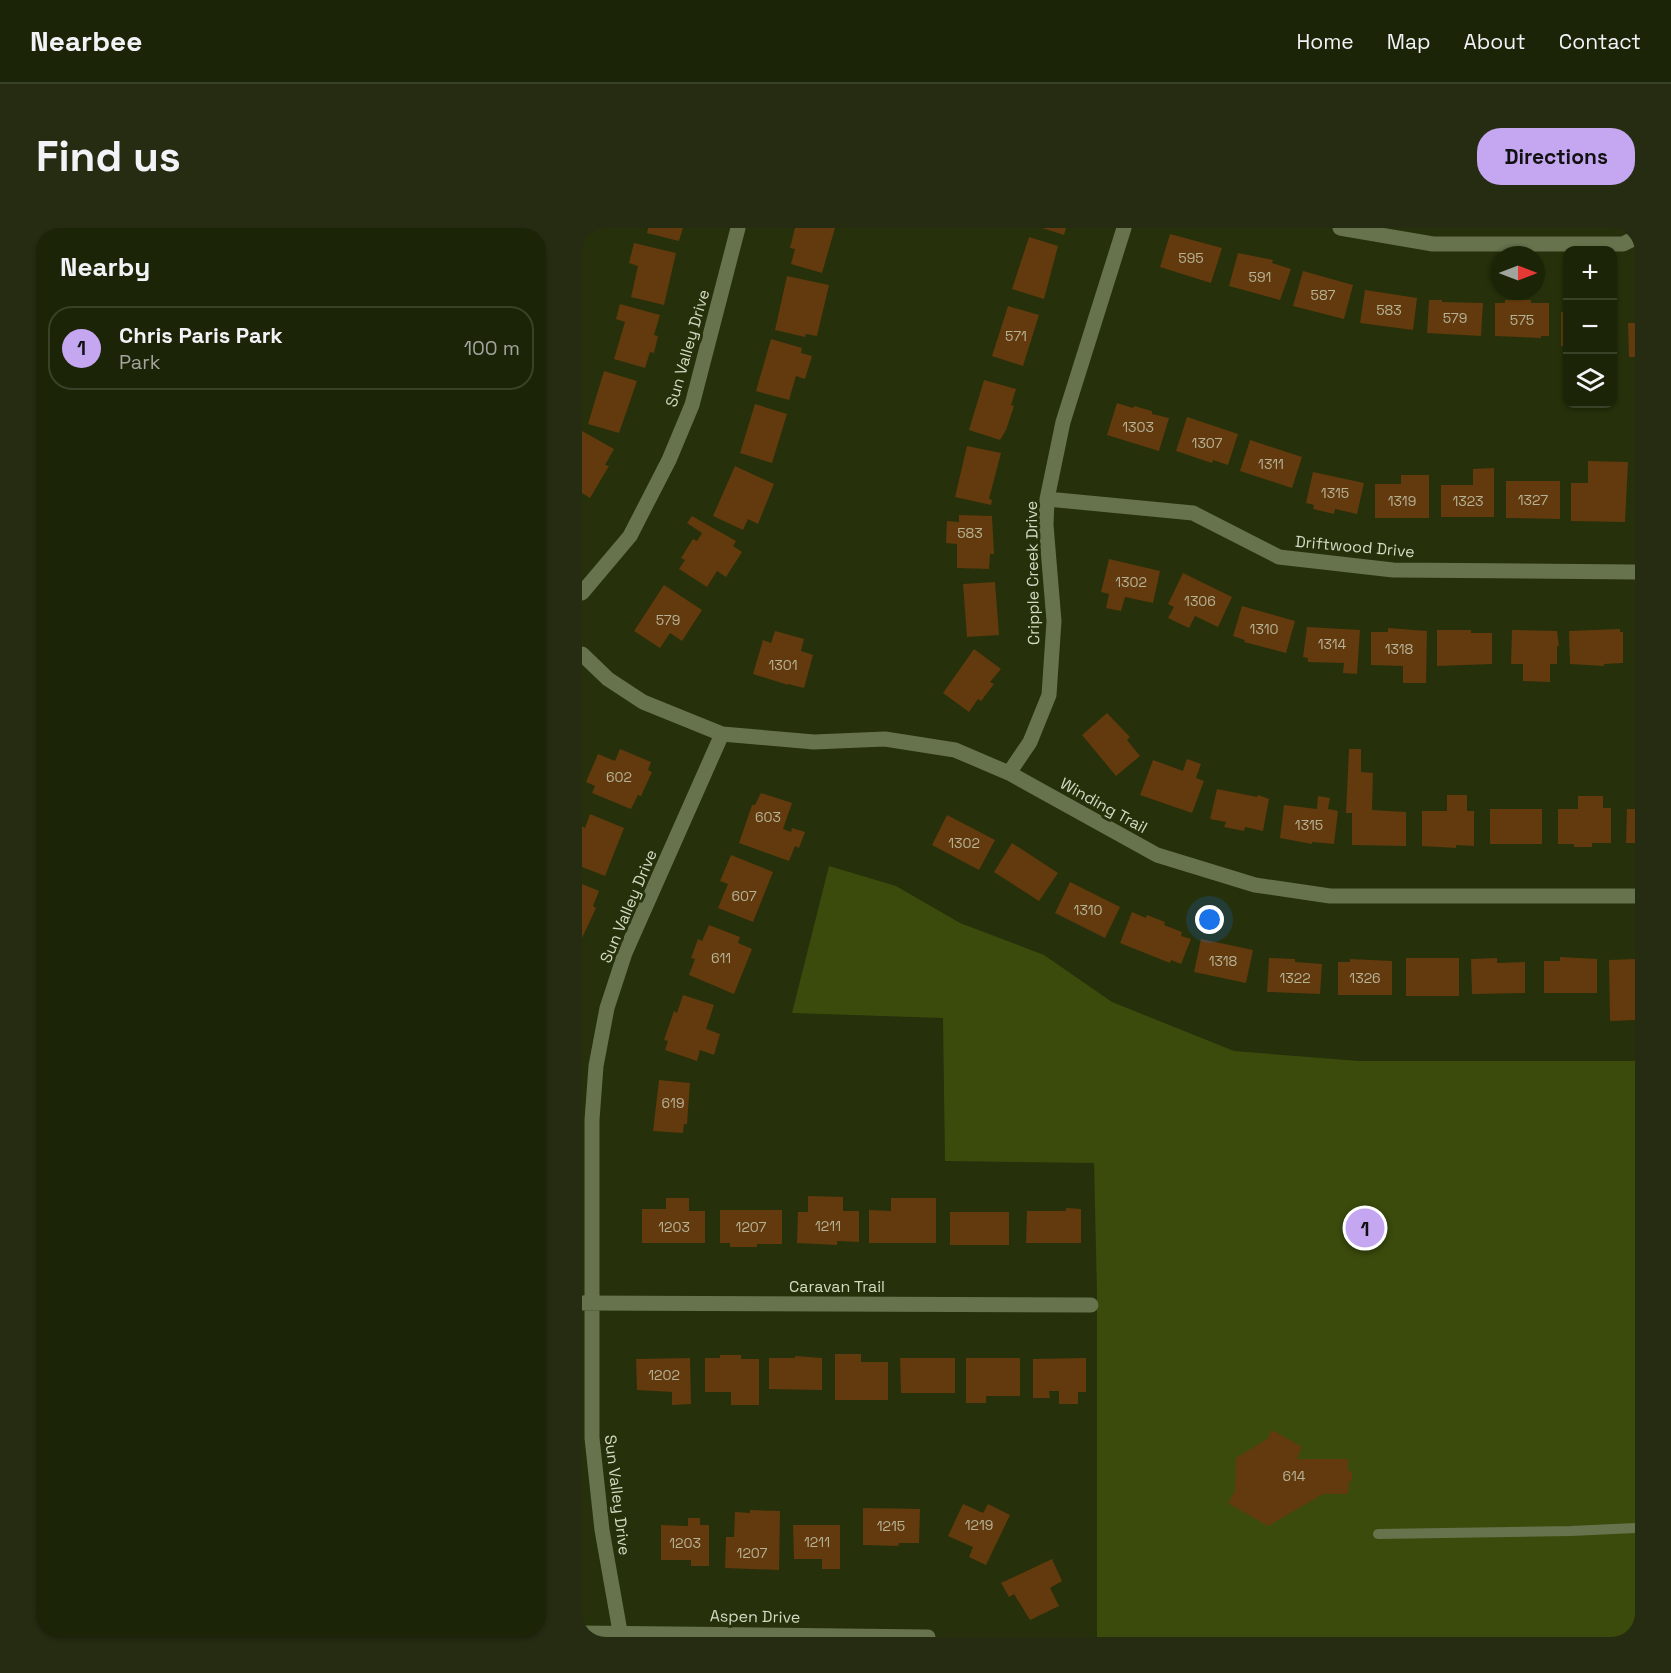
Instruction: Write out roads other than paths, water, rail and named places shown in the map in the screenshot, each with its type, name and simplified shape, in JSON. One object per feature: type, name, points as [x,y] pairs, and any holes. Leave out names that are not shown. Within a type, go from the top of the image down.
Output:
[{"type":"street","name":"Sun Valley Drive","points":[[582,593],[630,536],[674,449],[692,405],[738,228]]},
{"type":"street","name":"Cripple Creek Drive","points":[[1009,773],[1030,742],[1049,695],[1054,621],[1046,525],[1047,499],[1063,422],[1124,228]]},
{"type":"street","points":[[1340,228],[1433,244],[1623,244],[1635,238]]},
{"type":"street","name":"Driftwood Drive","points":[[1047,499],[1193,513],[1279,557],[1393,570],[1635,572]]},
{"type":"street","name":"Winding Trail","points":[[582,654],[608,679],[643,702],[722,734],[814,742],[885,739],[955,750],[1009,773],[1157,855],[1255,885],[1330,896],[1635,896]]},
{"type":"street","name":"Sun Valley Drive","points":[[621,1635],[602,1530],[592,1438],[588,1303],[592,1120],[596,1066],[607,1008],[625,953],[722,734]]},
{"type":"street","name":"Caravan Trail","points":[[588,1303],[1091,1305]]},
{"type":"street","name":"Aspen Drive","points":[[582,1633],[928,1637]]},
{"type":"lane","points":[[1378,1534],[1635,1528]]},
{"type":"place","name":"Chris Paris Park","points":[[1365,1228]]}]
